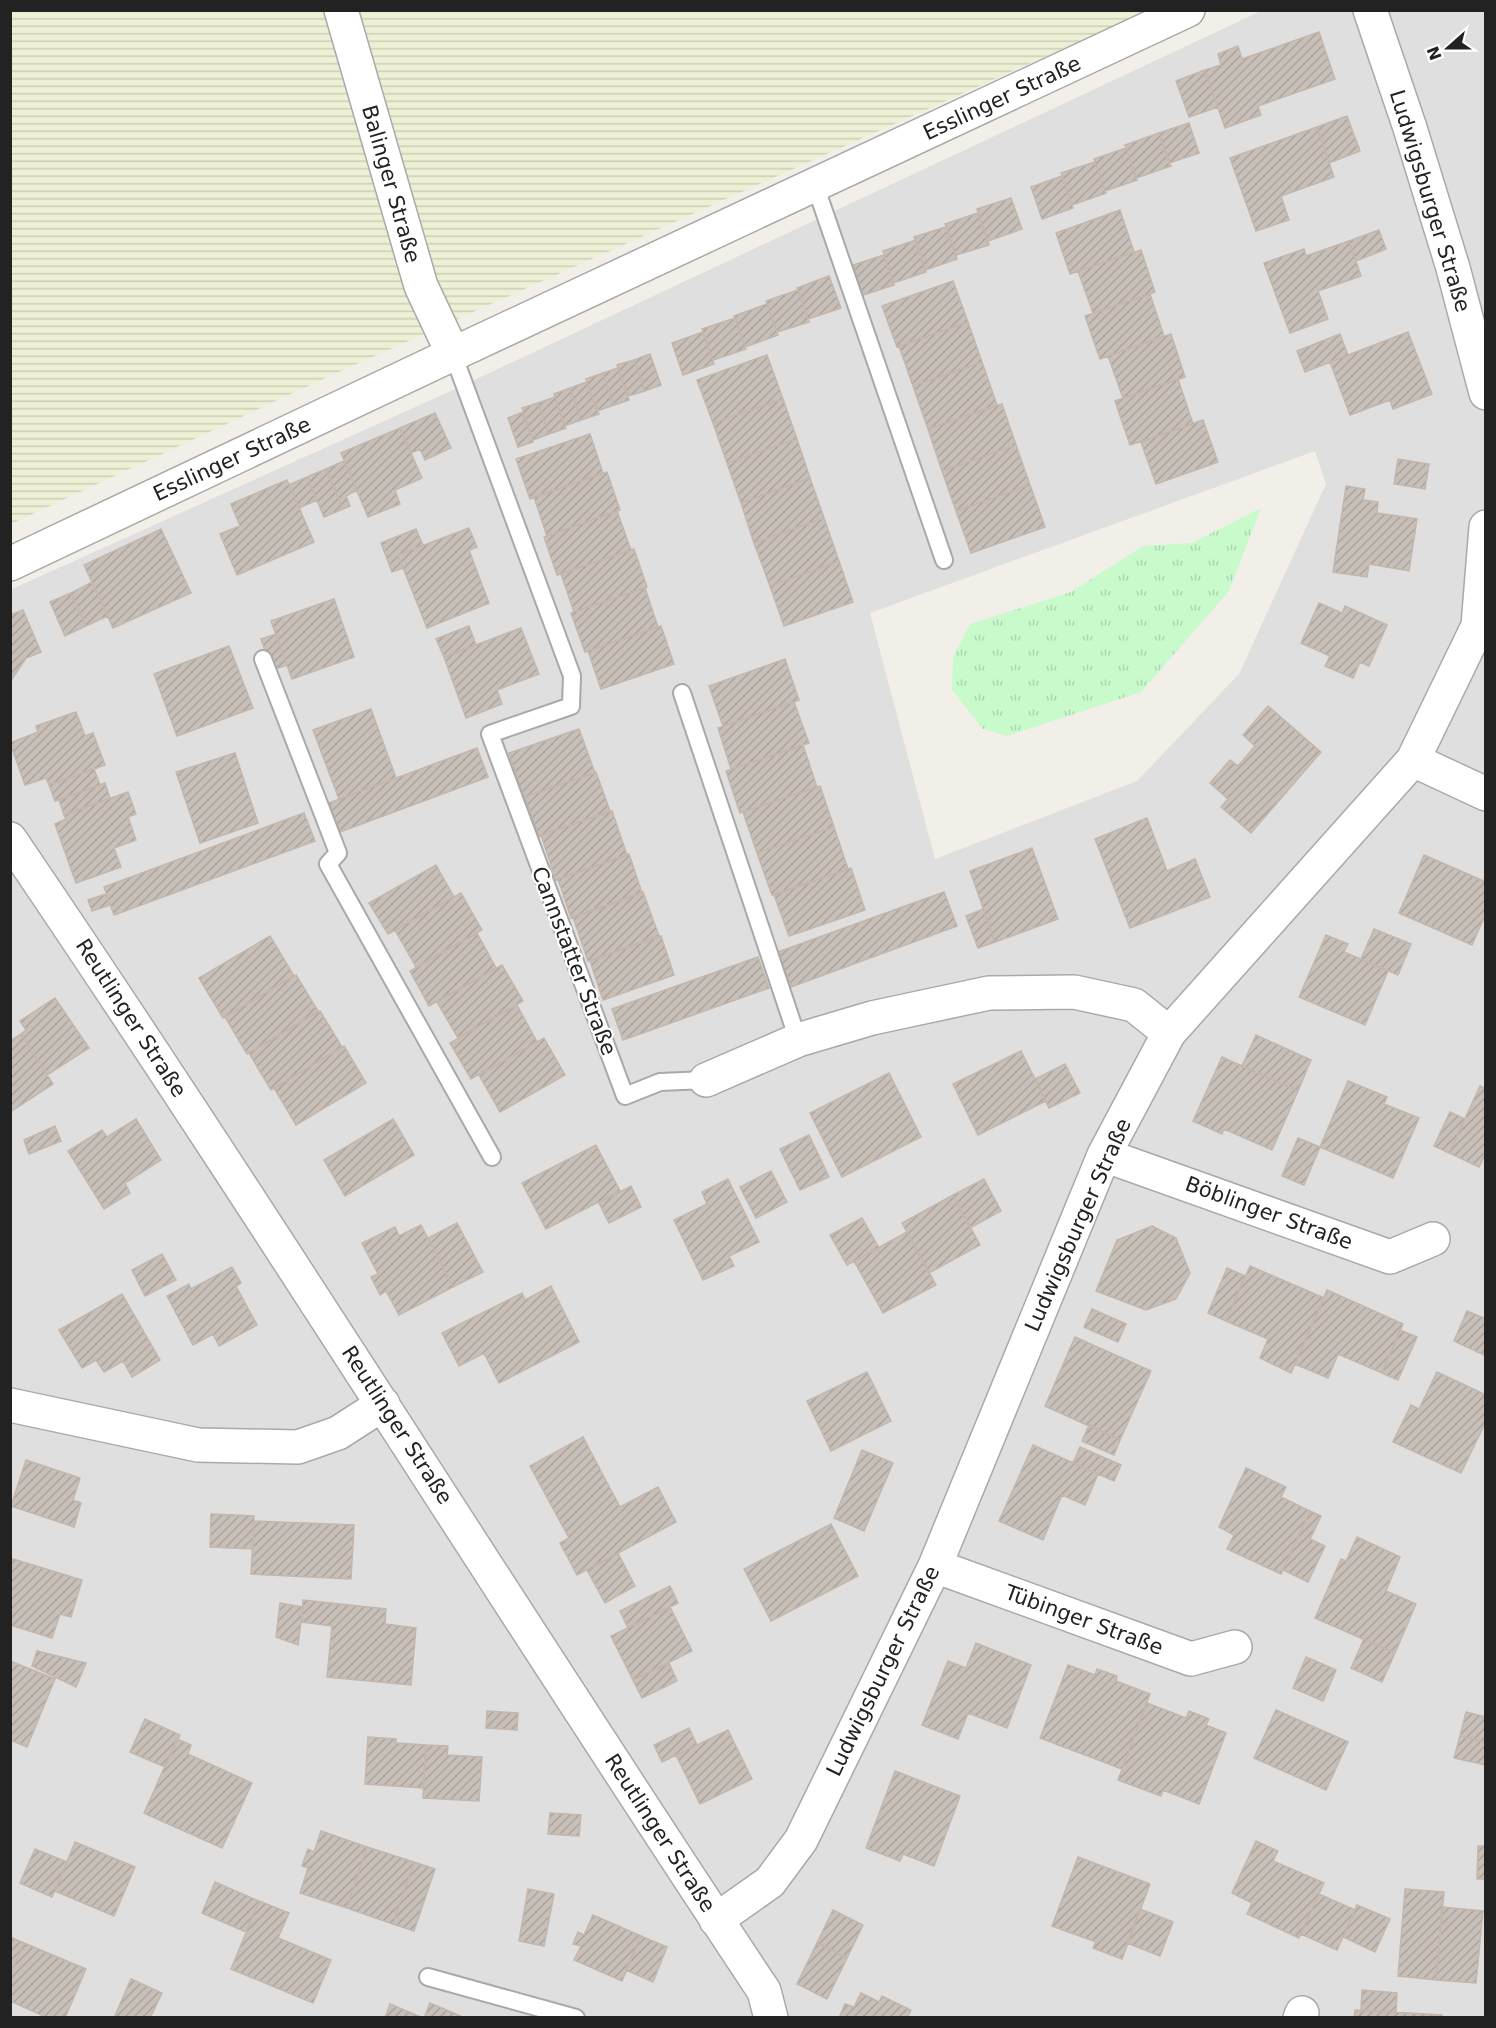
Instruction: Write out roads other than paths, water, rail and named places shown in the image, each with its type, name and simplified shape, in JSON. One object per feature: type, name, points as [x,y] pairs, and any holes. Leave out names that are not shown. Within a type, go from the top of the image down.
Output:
[{"type":"street","name":"Balinger Straße","points":[[341,10],[421,286],[453,354]]},
{"type":"street","name":"Esslinger Straße","points":[[10,564],[1188,10]]},
{"type":"street","name":"Ludwigsburger Straße","points":[[1370,10],[1410,128],[1453,268],[1485,393]]},
{"type":"street","name":"Ludwigsburger Straße","points":[[716,1920],[770,1882],[801,1840],[935,1566],[1104,1155],[1169,1033],[1413,760],[1478,626],[1485,526]]},
{"type":"street","points":[[1413,760],[1485,794]]},
{"type":"street","name":"Reutlinger Straße","points":[[10,839],[109,984],[764,1991],[771,2018]]},
{"type":"street","name":"Cannstatter Straße","points":[[706,1080],[798,1040],[883,1015],[989,993],[1074,992],[1134,1005],[1169,1033]]},
{"type":"street","name":"Böblinger Straße","points":[[1104,1155],[1390,1257],[1433,1239]]},
{"type":"street","points":[[10,1405],[198,1445],[298,1448],[338,1433],[383,1404]]},
{"type":"street","name":"Tübinger Straße","points":[[935,1566],[1191,1659],[1235,1647]]},
{"type":"lane","points":[[815,185],[944,560]]},
{"type":"lane","name":"Cannstatter Straße","points":[[453,354],[572,676],[571,706],[490,734],[625,1096],[660,1082],[706,1080]]},
{"type":"lane","points":[[263,659],[338,853],[328,864],[492,1157]]},
{"type":"lane","points":[[682,693],[798,1040]]},
{"type":"lane","points":[[428,1977],[576,2018]]}]
